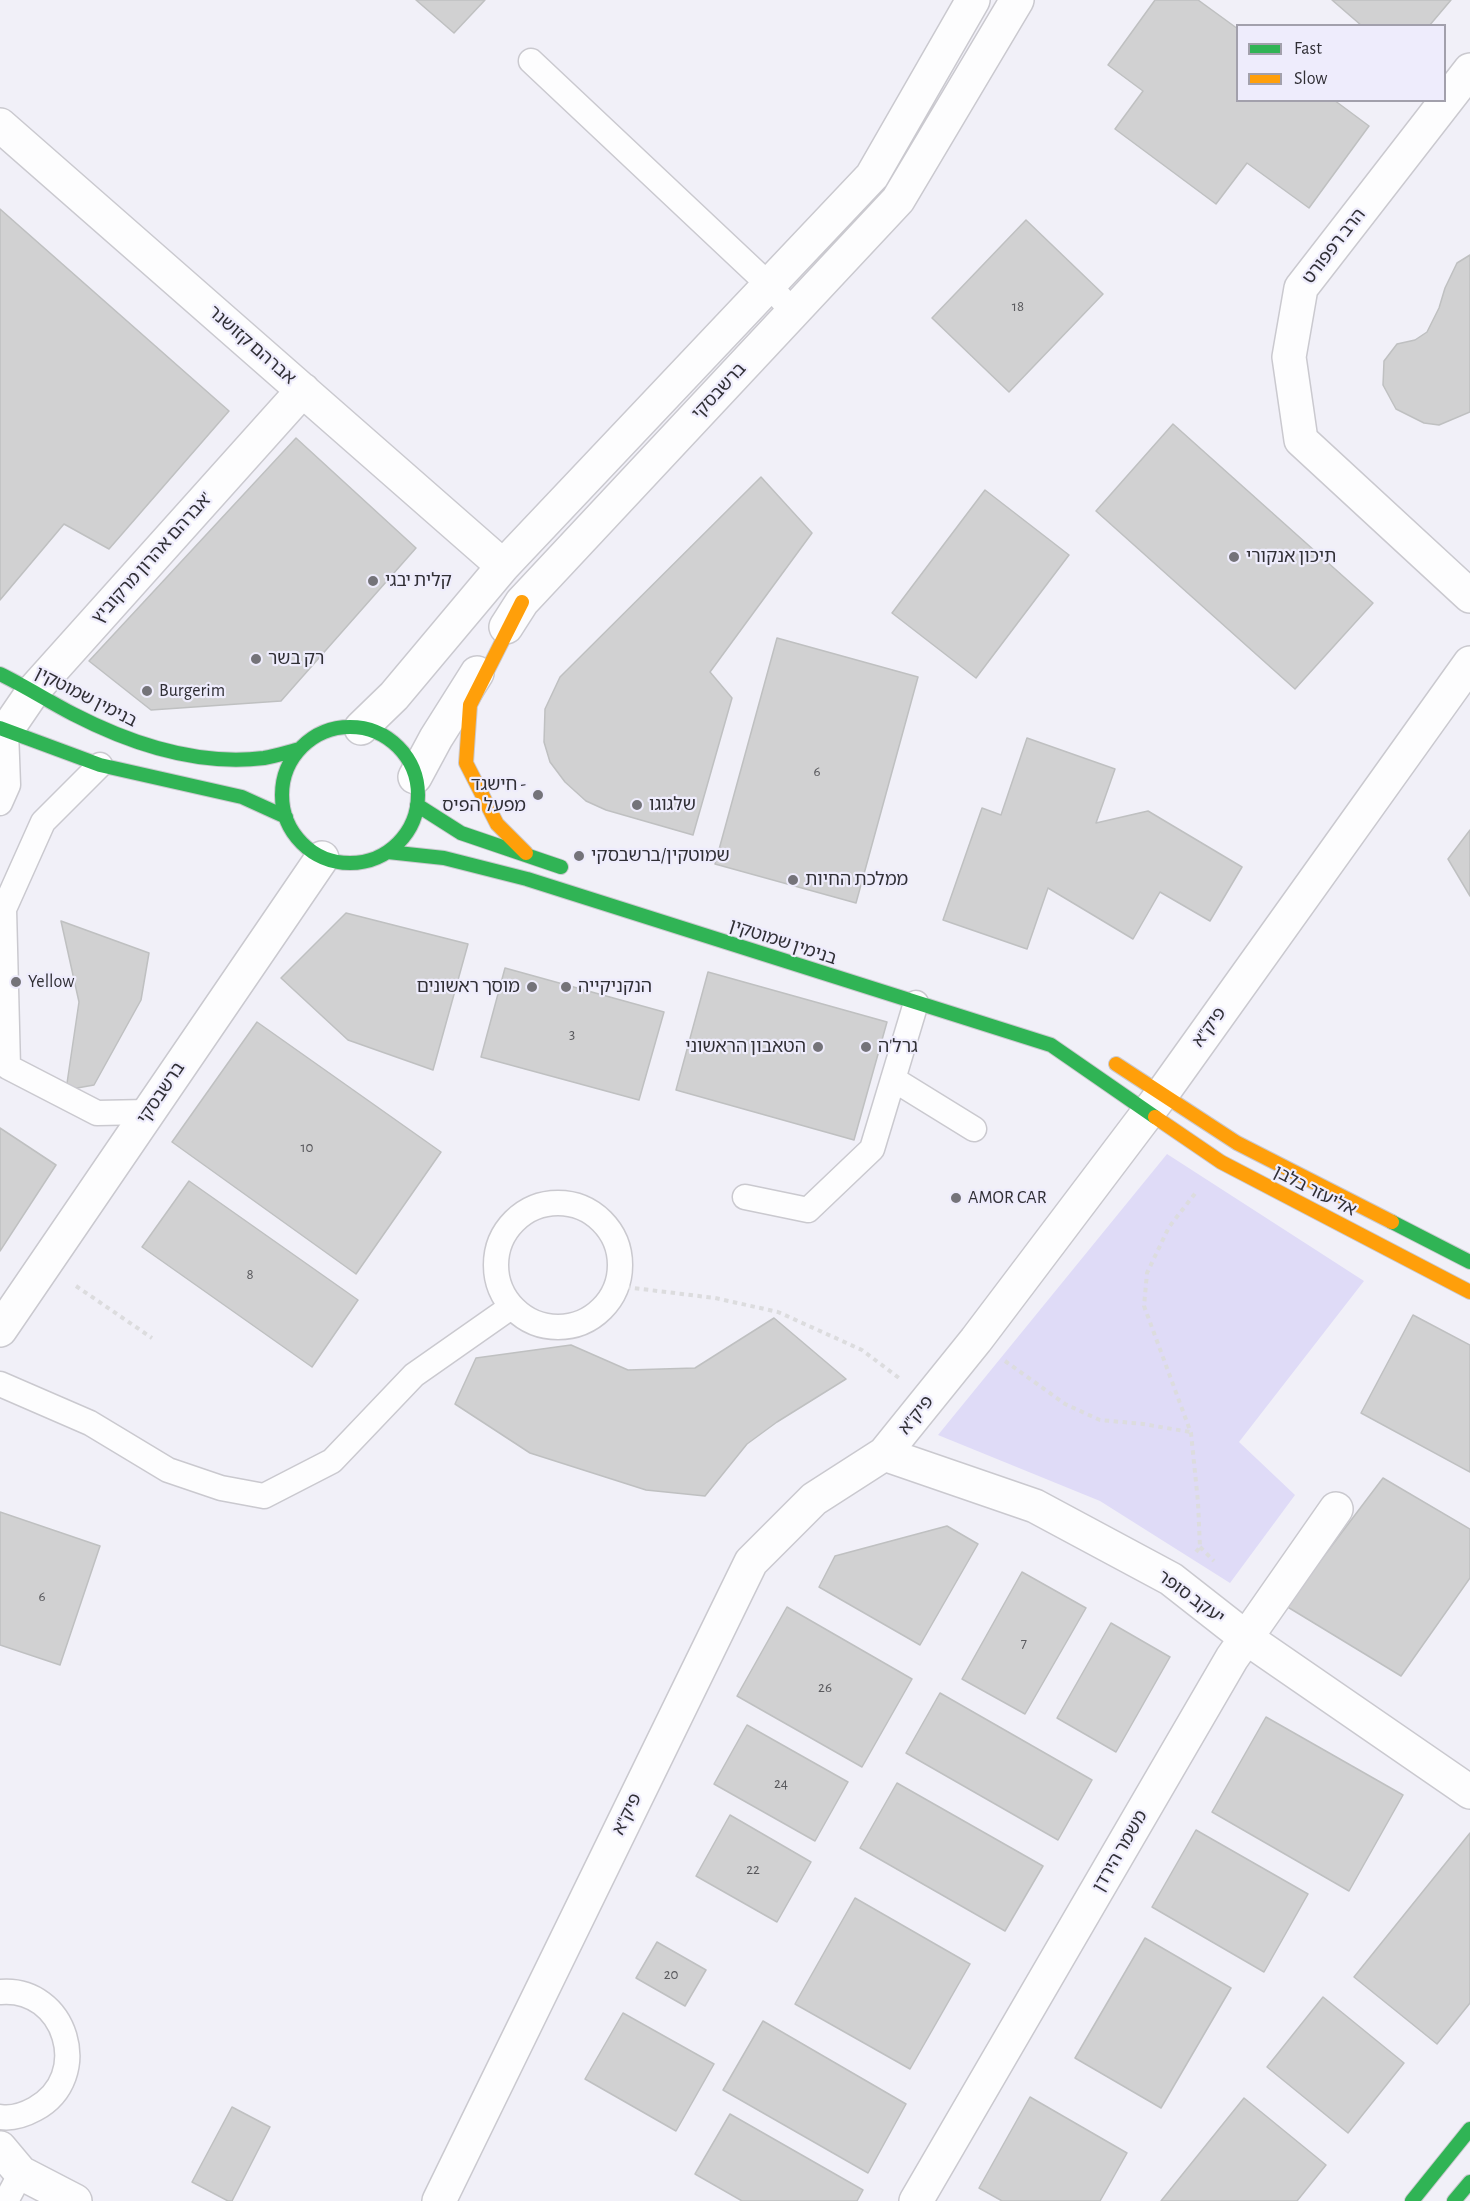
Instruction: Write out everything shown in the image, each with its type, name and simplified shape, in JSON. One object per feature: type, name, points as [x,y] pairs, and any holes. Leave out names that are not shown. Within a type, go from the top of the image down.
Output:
[{"type":"street","name":"ברשבסקי","points":[[361,728],[394,696],[503,566],[872,176],[973,0]]},
{"type":"street","name":"ברשבסקי","points":[[416,791],[436,738],[522,602],[898,200],[1017,0]]},
{"type":"street","name":"הרב רפפורט","points":[[1446,101],[1470,70]]},
{"type":"street","name":"הרב רפפורט","points":[[1445,102],[1301,288],[1289,357],[1301,440],[1470,597]]},
{"type":"street","name":"אברהם קזושנר","points":[[0,125],[503,566]]},
{"type":"street","name":"אברהם אהרון מרקוביץ'","points":[[2,731],[34,690],[303,390]]},
{"type":"street","points":[[522,602],[470,705],[466,763],[497,824],[529,857]]},
{"type":"street","name":"פיק\"א","points":[[439,2201],[751,1562],[814,1499],[884,1454],[976,1340],[1155,1103],[1470,663]]},
{"type":"street","name":"בנימין שמוטקין","points":[[0,674],[34,690],[73,714],[132,741],[185,755],[264,758],[300,749]]},
{"type":"street","points":[[361,728],[376,732],[401,750],[410,763],[416,791],[412,823],[402,839],[388,852],[373,860],[356,864],[322,858],[310,851],[291,830],[282,799],[284,781],[290,764],[300,749],[313,738],[328,731],[361,728]]},
{"type":"street","points":[[2,731],[100,765],[242,796],[286,817]]},
{"type":"street","points":[[416,791],[461,833],[574,871]]},
{"type":"street","name":"בנימין שמוטקין","points":[[388,852],[444,858],[527,879],[1051,1045],[1155,1103]]},
{"type":"street","name":"ברשבסקי","points":[[0,1330],[322,858]]},
{"type":"street","points":[[1105,1056],[1155,1103]]},
{"type":"street","name":"אליעזר בלבן","points":[[1155,1103],[1221,1162],[1470,1292]]},
{"type":"street","name":"אליעזר בלבן","points":[[1155,1103],[1470,1262]]},
{"type":"street","name":"יעקב סופר","points":[[884,1454],[1035,1506],[1171,1579],[1245,1636],[1470,1792]]},
{"type":"street","name":"משמר הירדן","points":[[916,2201],[1245,1636],[1336,1509]]},
{"type":"street","points":[[1412,2201],[1470,2129]]},
{"type":"street","points":[[0,2148],[13,2187],[75,2201]]},
{"type":"street","points":[[1454,2201],[1470,2182]]},
{"type":"lane","points":[[531,61],[769,285],[793,312]]},
{"type":"lane","points":[[0,803],[8,785],[2,731]]},
{"type":"lane","points":[[100,765],[43,822],[4,909],[8,1067],[97,1113],[148,1112]]},
{"type":"lane","points":[[745,1197],[808,1210],[872,1149],[916,1003]]},
{"type":"lane","points":[[893,1079],[974,1129]]},
{"type":"lane","points":[[552,1202],[572,1204],[590,1211],[606,1225],[617,1243],[620,1265],[617,1286],[606,1305],[594,1316],[570,1327],[548,1327],[528,1320],[511,1307],[501,1290],[496,1271],[497,1251],[505,1233],[517,1218],[534,1207],[552,1202]]},
{"type":"lane","points":[[0,1384],[90,1423],[168,1470],[221,1488],[264,1496],[332,1461],[414,1375],[511,1307]]},
{"type":"lane","points":[[0,1992],[22,1994],[40,2002],[55,2016],[64,2033],[68,2053],[66,2072],[57,2090],[43,2105],[25,2115],[0,2117]]},
{"type":"path","points":[[1171,1579],[1200,1547],[1198,1503],[1191,1433],[1144,1306],[1147,1273],[1169,1227],[1221,1162]]},
{"type":"path","points":[[44,1264],[152,1338]]},
{"type":"path","points":[[617,1286],[715,1298],[778,1312],[862,1350],[928,1400]]},
{"type":"path","points":[[976,1340],[1065,1404],[1100,1420],[1143,1424],[1191,1433]]},
{"type":"shaded area","points":[[1167,1154],[1364,1281],[1239,1442],[1295,1495],[1230,1583],[1100,1501],[938,1435]]},
{"type":"building","points":[[416,0],[485,0],[454,33]]},
{"type":"building","points":[[1155,0],[1198,0],[1236,28],[1236,102],[1337,102],[1369,126],[1309,208],[1247,163],[1216,204],[1115,129],[1143,91],[1108,65]]},
{"type":"building","points":[[1332,0],[1451,0],[1431,24],[1360,24]]},
{"type":"building","points":[[0,209],[229,411],[109,549],[64,524],[0,600]]},
{"type":"building","points":[[1026,220],[1103,294],[1009,392],[932,318]]},
{"type":"building","points":[[1470,255],[1470,412],[1439,425],[1424,423],[1396,409],[1383,385],[1384,361],[1397,344],[1415,340],[1427,332],[1457,263]]},
{"type":"building","name":"תיכון אנקורי","points":[[1173,424],[1373,603],[1295,689],[1096,511]]},
{"type":"building","points":[[296,438],[416,548],[281,701],[151,710],[89,661]]},
{"type":"building","points":[[761,477],[812,533],[710,672],[732,698],[693,835],[606,810],[586,801],[565,782],[550,762],[544,742],[545,709],[560,677]]},
{"type":"building","points":[[985,490],[1069,555],[976,678],[892,613]]},
{"type":"building","points":[[777,638],[918,677],[856,903],[715,864]]},
{"type":"building","points":[[1027,738],[1115,769],[1096,823],[1148,811],[1242,867],[1210,921],[1160,892],[1133,939],[1048,888],[1027,949],[943,920],[982,808],[1001,815]]},
{"type":"building","points":[[1470,830],[1470,896],[1448,859]]},
{"type":"building","points":[[346,913],[468,944],[433,1070],[348,1040],[281,978]]},
{"type":"building","points":[[61,921],[149,953],[141,1000],[94,1085],[66,1090],[79,1002]]},
{"type":"building","points":[[505,968],[664,1012],[639,1100],[481,1057]]},
{"type":"building","points":[[708,972],[887,1022],[854,1140],[676,1090]]},
{"type":"building","points":[[257,1022],[441,1152],[356,1274],[172,1142]]},
{"type":"building","points":[[0,1128],[56,1165],[0,1251]]},
{"type":"building","points":[[189,1181],[358,1300],[312,1367],[142,1247]]},
{"type":"building","points":[[1413,1315],[1470,1345],[1470,1472],[1361,1413]]},
{"type":"building","points":[[774,1318],[846,1379],[777,1422],[747,1444],[705,1496],[646,1490],[530,1453],[455,1404],[476,1358],[571,1345],[628,1370],[695,1368]]},
{"type":"building","points":[[1383,1478],[1470,1529],[1470,1578],[1401,1676],[1286,1606]]},
{"type":"building","points":[[0,1512],[100,1546],[60,1665],[0,1645]]},
{"type":"building","points":[[947,1526],[978,1544],[920,1645],[819,1587],[835,1556]]},
{"type":"building","points":[[1022,1572],[1086,1608],[1025,1714],[962,1679]]},
{"type":"building","points":[[787,1607],[912,1679],[862,1767],[737,1696]]},
{"type":"building","points":[[1111,1623],[1170,1657],[1116,1752],[1057,1718]]},
{"type":"building","points":[[940,1693],[1092,1780],[1058,1840],[906,1753]]},
{"type":"building","points":[[1266,1717],[1403,1795],[1349,1891],[1212,1812]]},
{"type":"building","points":[[747,1725],[848,1782],[815,1841],[714,1784]]},
{"type":"building","points":[[897,1783],[1043,1866],[1005,1931],[860,1848]]},
{"type":"building","points":[[730,1815],[811,1862],[777,1922],[696,1876]]},
{"type":"building","points":[[1196,1830],[1308,1894],[1264,1972],[1152,1907]]},
{"type":"building","points":[[1470,1833],[1470,2003],[1437,2044],[1354,1977]]},
{"type":"building","points":[[855,1898],[970,1964],[910,2069],[795,2004]]},
{"type":"building","points":[[1145,1938],[1231,1988],[1161,2108],[1075,2058]]},
{"type":"building","points":[[657,1942],[706,1970],[685,2006],[636,1978]]},
{"type":"building","points":[[1323,1997],[1404,2063],[1348,2133],[1267,2067]]},
{"type":"building","points":[[623,2013],[714,2064],[676,2131],[585,2079]]},
{"type":"building","points":[[763,2021],[906,2104],[868,2173],[723,2090]]},
{"type":"building","points":[[1030,2097],[1127,2153],[1100,2201],[1002,2201],[979,2188]]},
{"type":"building","points":[[1244,2098],[1326,2165],[1297,2201],[1161,2201]]},
{"type":"building","points":[[232,2107],[270,2127],[232,2201],[228,2201],[192,2182]]},
{"type":"building","points":[[730,2114],[863,2190],[857,2201],[742,2201],[695,2174]]},
{"type":"traffic: fast","points":[[0,674],[95,725],[166,750],[190,756],[239,760],[264,758],[300,749]]},
{"type":"traffic: fast","points":[[350,727],[376,732],[398,747],[413,769],[418,795],[413,821],[398,843],[376,858],[350,863],[324,858],[302,843],[287,821],[282,795],[287,769],[302,747],[324,732],[350,727]]},
{"type":"traffic: fast","points":[[0,728],[100,765],[242,797],[286,817]]},
{"type":"traffic: fast","points":[[417,805],[461,833],[561,867]]},
{"type":"traffic: fast","points":[[388,852],[444,858],[527,879],[1051,1045],[1155,1117]]},
{"type":"traffic: fast","points":[[1392,1222],[1470,1262]]},
{"type":"traffic: fast","points":[[1412,2201],[1470,2129]]},
{"type":"traffic: fast","points":[[1454,2201],[1470,2182]]},
{"type":"traffic: slow","points":[[522,602],[470,705],[466,763],[497,824],[526,853]]},
{"type":"traffic: slow","points":[[1116,1064],[1237,1143],[1392,1222]]},
{"type":"traffic: slow","points":[[1155,1117],[1221,1162],[1470,1292]]},
{"type":"place","name":"תיכון אנקורי","points":[[1234,557]]},
{"type":"place","name":"קלית יבגי","points":[[373,581]]},
{"type":"place","name":"רק בשר","points":[[256,659]]},
{"type":"place","name":"Burgerim","points":[[147,691]]},
{"type":"place","name":"חישגד - מפעל הפיס","points":[[538,795]]},
{"type":"place","name":"שלגוגו","points":[[637,805]]},
{"type":"place","name":"שמוטקין/ברשבסקי","points":[[579,856]]},
{"type":"place","name":"ממלכת החיות","points":[[793,880]]},
{"type":"place","name":"Yellow","points":[[16,982]]},
{"type":"place","name":"מוסך ראשונים","points":[[532,987]]},
{"type":"place","name":"הנקניקייה","points":[[566,987]]},
{"type":"place","name":"הטאבון הראשוני","points":[[818,1047]]},
{"type":"place","name":"גרל'ה","points":[[866,1047]]},
{"type":"place","name":"AMOR CAR","points":[[956,1198]]}]
